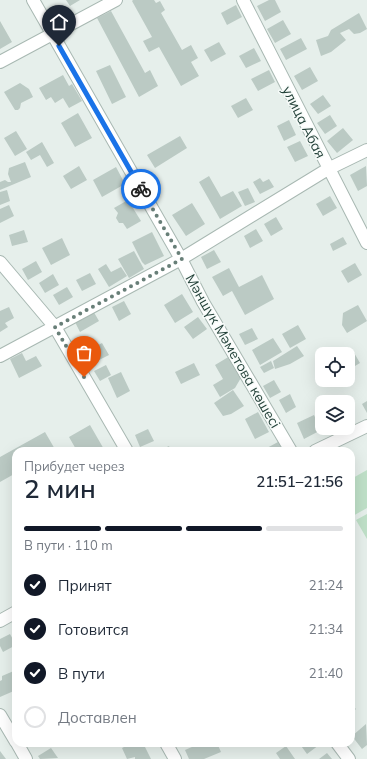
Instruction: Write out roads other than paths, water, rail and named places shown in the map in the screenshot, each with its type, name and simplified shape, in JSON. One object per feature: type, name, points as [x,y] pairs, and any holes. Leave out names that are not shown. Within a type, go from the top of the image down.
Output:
[{"type":"street","name":"Мәншүк Мәметова көшесі","points":[[33,0],[182,259],[203,302],[289,447]]},
{"type":"street","points":[[0,62],[116,0]]},
{"type":"street","name":"улица Абая","points":[[243,0],[367,243]]},
{"type":"street","points":[[0,356],[182,259],[328,168],[367,150]]},
{"type":"street","points":[[0,262],[55,327],[125,447]]},
{"type":"street","points":[[323,447],[367,426]]},
{"type":"street","points":[[0,621],[12,614]]},
{"type":"street","points":[[0,715],[12,735]]},
{"type":"street","points":[[19,747],[26,759]]},
{"type":"street","points":[[168,747],[175,759]]},
{"type":"street","points":[[340,747],[349,759]]}]
